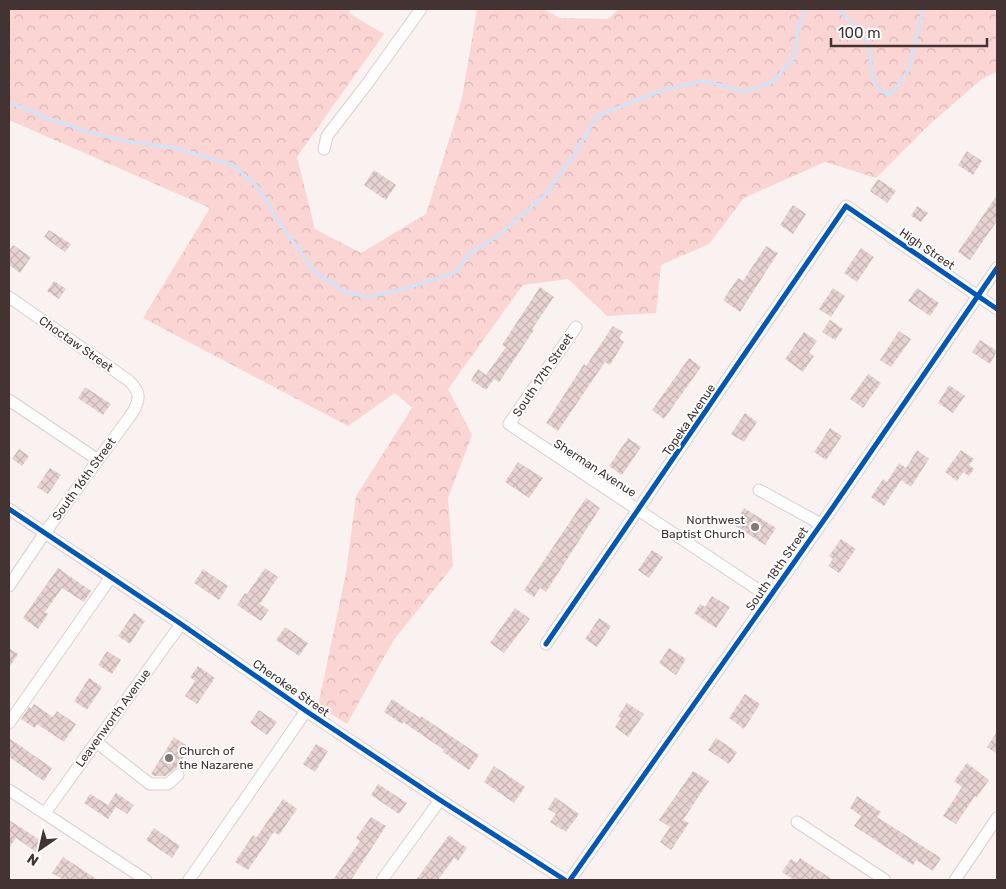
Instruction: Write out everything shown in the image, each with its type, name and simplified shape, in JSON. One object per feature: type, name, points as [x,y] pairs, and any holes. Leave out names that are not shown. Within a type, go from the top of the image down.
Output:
[{"type":"street","points":[[324,149],[327,136],[422,9]]},
{"type":"street","name":"High Street","points":[[846,206],[997,309]]},
{"type":"street","name":"Topeka Avenue","points":[[546,644],[640,510],[846,206]]},
{"type":"street","name":"South 18th Street","points":[[570,880],[821,524],[997,268]]},
{"type":"street","name":"Choctaw Street","points":[[9,297],[128,380],[135,386],[138,395]]},
{"type":"street","name":"South 17th Street","points":[[509,424],[576,327]]},
{"type":"street","name":"South 16th Street","points":[[9,586],[44,534],[133,412],[138,404],[138,395]]},
{"type":"street","points":[[9,400],[98,460]]},
{"type":"street","name":"Sherman Avenue","points":[[509,424],[769,598]]},
{"type":"street","points":[[759,490],[821,524]]},
{"type":"street","name":"Cherokee Street","points":[[9,509],[181,624],[306,711],[565,880]]},
{"type":"street","points":[[9,723],[111,577]]},
{"type":"street","name":"Leavenworth Avenue","points":[[45,813],[181,624]]},
{"type":"street","points":[[189,880],[306,711]]},
{"type":"street","points":[[96,742],[150,784],[168,784],[178,775]]},
{"type":"street","points":[[9,790],[146,880]]},
{"type":"street","points":[[382,880],[440,800]]},
{"type":"street","points":[[955,880],[997,818]]},
{"type":"street","points":[[797,822],[885,880]]},
{"type":"green space","points":[[9,9],[350,9],[349,13],[384,34],[297,157],[315,229],[361,253],[426,214],[462,98],[477,9],[543,9],[560,18],[608,19],[619,9],[997,9],[997,72],[982,79],[930,124],[876,178],[825,162],[744,198],[709,244],[661,265],[656,313],[607,316],[568,279],[523,285],[448,389],[472,435],[448,498],[453,566],[393,641],[347,724],[318,706],[346,573],[356,496],[412,408],[395,393],[348,426],[143,318],[210,208],[9,120]]},
{"type":"building","points":[[967,151],[982,161],[973,175],[958,165]]},
{"type":"building","points":[[374,170],[396,185],[386,200],[364,185]]},
{"type":"building","points":[[878,179],[896,191],[887,203],[870,191]]},
{"type":"building","points":[[997,195],[997,221],[970,260],[958,252]]},
{"type":"building","points":[[793,205],[806,214],[793,234],[780,225]]},
{"type":"building","points":[[917,206],[928,213],[921,222],[911,216]]},
{"type":"building","points":[[49,230],[71,244],[65,252],[44,237]]},
{"type":"building","points":[[13,245],[31,257],[20,273],[9,265],[9,251]]},
{"type":"building","points":[[766,246],[778,253],[740,312],[723,300],[738,278],[743,281]]},
{"type":"building","points":[[861,248],[874,257],[857,282],[844,273]]},
{"type":"building","points":[[54,281],[66,289],[59,299],[47,291]]},
{"type":"building","points":[[540,287],[554,297],[499,382],[494,379],[486,390],[471,380],[478,369],[486,375],[506,347],[502,345]]},
{"type":"building","points":[[833,288],[845,296],[831,317],[819,309]]},
{"type":"building","points":[[917,288],[939,303],[930,316],[908,301]]},
{"type":"building","points":[[830,320],[843,329],[835,340],[822,332]]},
{"type":"building","points":[[613,326],[623,332],[619,338],[624,342],[610,365],[605,362],[558,431],[546,423],[584,364],[586,366]]},
{"type":"building","points":[[899,331],[911,339],[891,367],[880,360]]},
{"type":"building","points":[[804,332],[817,341],[809,352],[814,356],[803,372],[785,359]]},
{"type":"building","points":[[980,340],[997,351],[990,364],[972,352]]},
{"type":"building","points":[[689,358],[701,367],[664,419],[652,410]]},
{"type":"building","points":[[868,374],[881,383],[863,408],[850,399]]},
{"type":"building","points":[[949,385],[965,396],[953,413],[938,403]]},
{"type":"building","points":[[85,387],[111,404],[103,415],[78,398]]},
{"type":"building","points":[[745,413],[757,422],[744,442],[731,434]]},
{"type":"building","points":[[830,428],[842,436],[826,460],[814,452]]},
{"type":"building","points":[[628,438],[641,447],[622,475],[609,466]]},
{"type":"building","points":[[19,449],[29,456],[22,466],[12,459]]},
{"type":"building","points":[[917,450],[929,459],[911,487],[901,480],[884,506],[871,497],[883,479],[887,482],[899,463],[906,468]]},
{"type":"building","points":[[961,450],[974,459],[969,465],[974,469],[969,476],[963,472],[957,481],[945,472]]},
{"type":"building","points":[[518,462],[543,478],[529,498],[505,482]]},
{"type":"building","points":[[50,468],[61,475],[48,494],[37,487]]},
{"type":"building","points":[[586,498],[600,508],[546,592],[540,588],[534,597],[524,590]]},
{"type":"building","name":"Northwest Baptist Church","points":[[744,508],[776,528],[765,545],[734,525]]},
{"type":"building","points":[[841,539],[856,549],[839,573],[828,566],[833,559],[829,556]]},
{"type":"building","points":[[652,550],[663,557],[649,578],[638,570]]},
{"type":"building","points":[[58,568],[91,591],[84,602],[62,588],[45,612],[48,614],[38,629],[23,618]]},
{"type":"building","points":[[265,568],[278,577],[260,604],[269,610],[261,621],[237,605]]},
{"type":"building","points":[[203,569],[228,586],[219,600],[194,583]]},
{"type":"building","points":[[712,596],[730,607],[716,628],[694,613],[700,604],[705,607]]},
{"type":"building","points":[[515,608],[530,619],[504,653],[490,643]]},
{"type":"building","points":[[134,613],[145,621],[130,644],[118,636]]},
{"type":"building","points":[[599,618],[611,626],[597,647],[585,639]]},
{"type":"building","points":[[285,627],[308,643],[299,656],[276,640]]},
{"type":"building","points":[[9,648],[18,654],[9,668]]},
{"type":"building","points":[[669,648],[686,659],[676,675],[659,663]]},
{"type":"building","points":[[107,651],[121,660],[112,674],[98,665]]},
{"type":"building","points":[[198,666],[215,678],[197,704],[185,696],[195,681],[190,677]]},
{"type":"building","points":[[89,678],[102,687],[87,710],[74,701]]},
{"type":"building","points":[[745,694],[760,704],[744,729],[729,718]]},
{"type":"building","points":[[392,699],[479,755],[469,770],[403,722],[402,724],[384,712]]},
{"type":"building","points":[[627,703],[644,714],[628,737],[615,727],[621,718],[618,716]]},
{"type":"building","points":[[34,704],[53,717],[57,711],[76,724],[64,742],[37,724],[35,728],[21,719],[29,707],[31,709]]},
{"type":"building","points":[[259,710],[277,722],[267,735],[250,723]]},
{"type":"building","points":[[997,732],[997,754],[987,747]]},
{"type":"building","name":"Church of the Nazarene","points":[[174,737],[190,748],[176,768],[165,776],[151,774]]},
{"type":"building","points":[[9,738],[52,768],[44,781],[9,757]]},
{"type":"building","points":[[716,738],[737,752],[729,764],[708,750]]},
{"type":"building","points":[[316,744],[328,751],[315,772],[303,764]]},
{"type":"building","points":[[967,763],[989,780],[977,797],[975,796],[956,824],[943,816],[962,787],[954,781]]},
{"type":"building","points":[[494,766],[525,787],[514,803],[484,782]]},
{"type":"building","points":[[693,771],[709,781],[683,820],[689,823],[671,850],[660,842],[670,827],[659,820]]},
{"type":"building","points":[[378,784],[407,803],[399,814],[371,795]]},
{"type":"building","points":[[116,793],[134,805],[127,814],[116,807],[108,819],[84,803],[90,794],[108,805]]},
{"type":"building","points":[[857,796],[881,812],[877,817],[941,858],[933,871],[916,860],[913,865],[854,826],[861,816],[850,808]]},
{"type":"building","points":[[555,797],[579,814],[566,832],[550,822],[556,814],[548,809]]},
{"type":"building","points":[[283,799],[297,809],[279,835],[274,832],[248,870],[235,862],[253,835],[256,838]]},
{"type":"building","points":[[371,817],[386,826],[351,880],[333,880],[360,841],[356,838]]},
{"type":"building","points":[[9,820],[46,844],[39,854],[16,838],[9,848]]},
{"type":"building","points":[[154,828],[180,846],[172,858],[146,840]]},
{"type":"building","points":[[449,835],[467,848],[458,861],[454,858],[438,880],[416,880]]},
{"type":"building","points":[[63,857],[98,880],[64,880],[52,873]]},
{"type":"building","points":[[800,858],[833,880],[794,880],[782,872],[791,859],[797,863]]},
{"type":"waterway","points":[[9,102],[47,118],[89,132],[126,141],[175,148],[233,165],[258,187],[281,225],[316,273],[345,292],[368,297],[407,288],[455,273],[470,253],[498,236],[545,195],[574,155],[597,116],[660,91],[704,81],[746,92],[774,81],[794,57],[800,19],[807,9]]},
{"type":"waterway","points":[[839,9],[865,39],[874,79],[881,91],[889,95],[909,69],[923,9]]},
{"type":"cycle path","points":[[546,644],[846,206],[997,309]]},
{"type":"cycle path","points":[[570,880],[831,510],[997,268]]},
{"type":"cycle path","points":[[9,509],[181,624],[306,711],[565,880]]},
{"type":"place","name":"Northwest Baptist Church","points":[[755,527]]},
{"type":"place","name":"Church of the Nazarene","points":[[169,758]]}]
